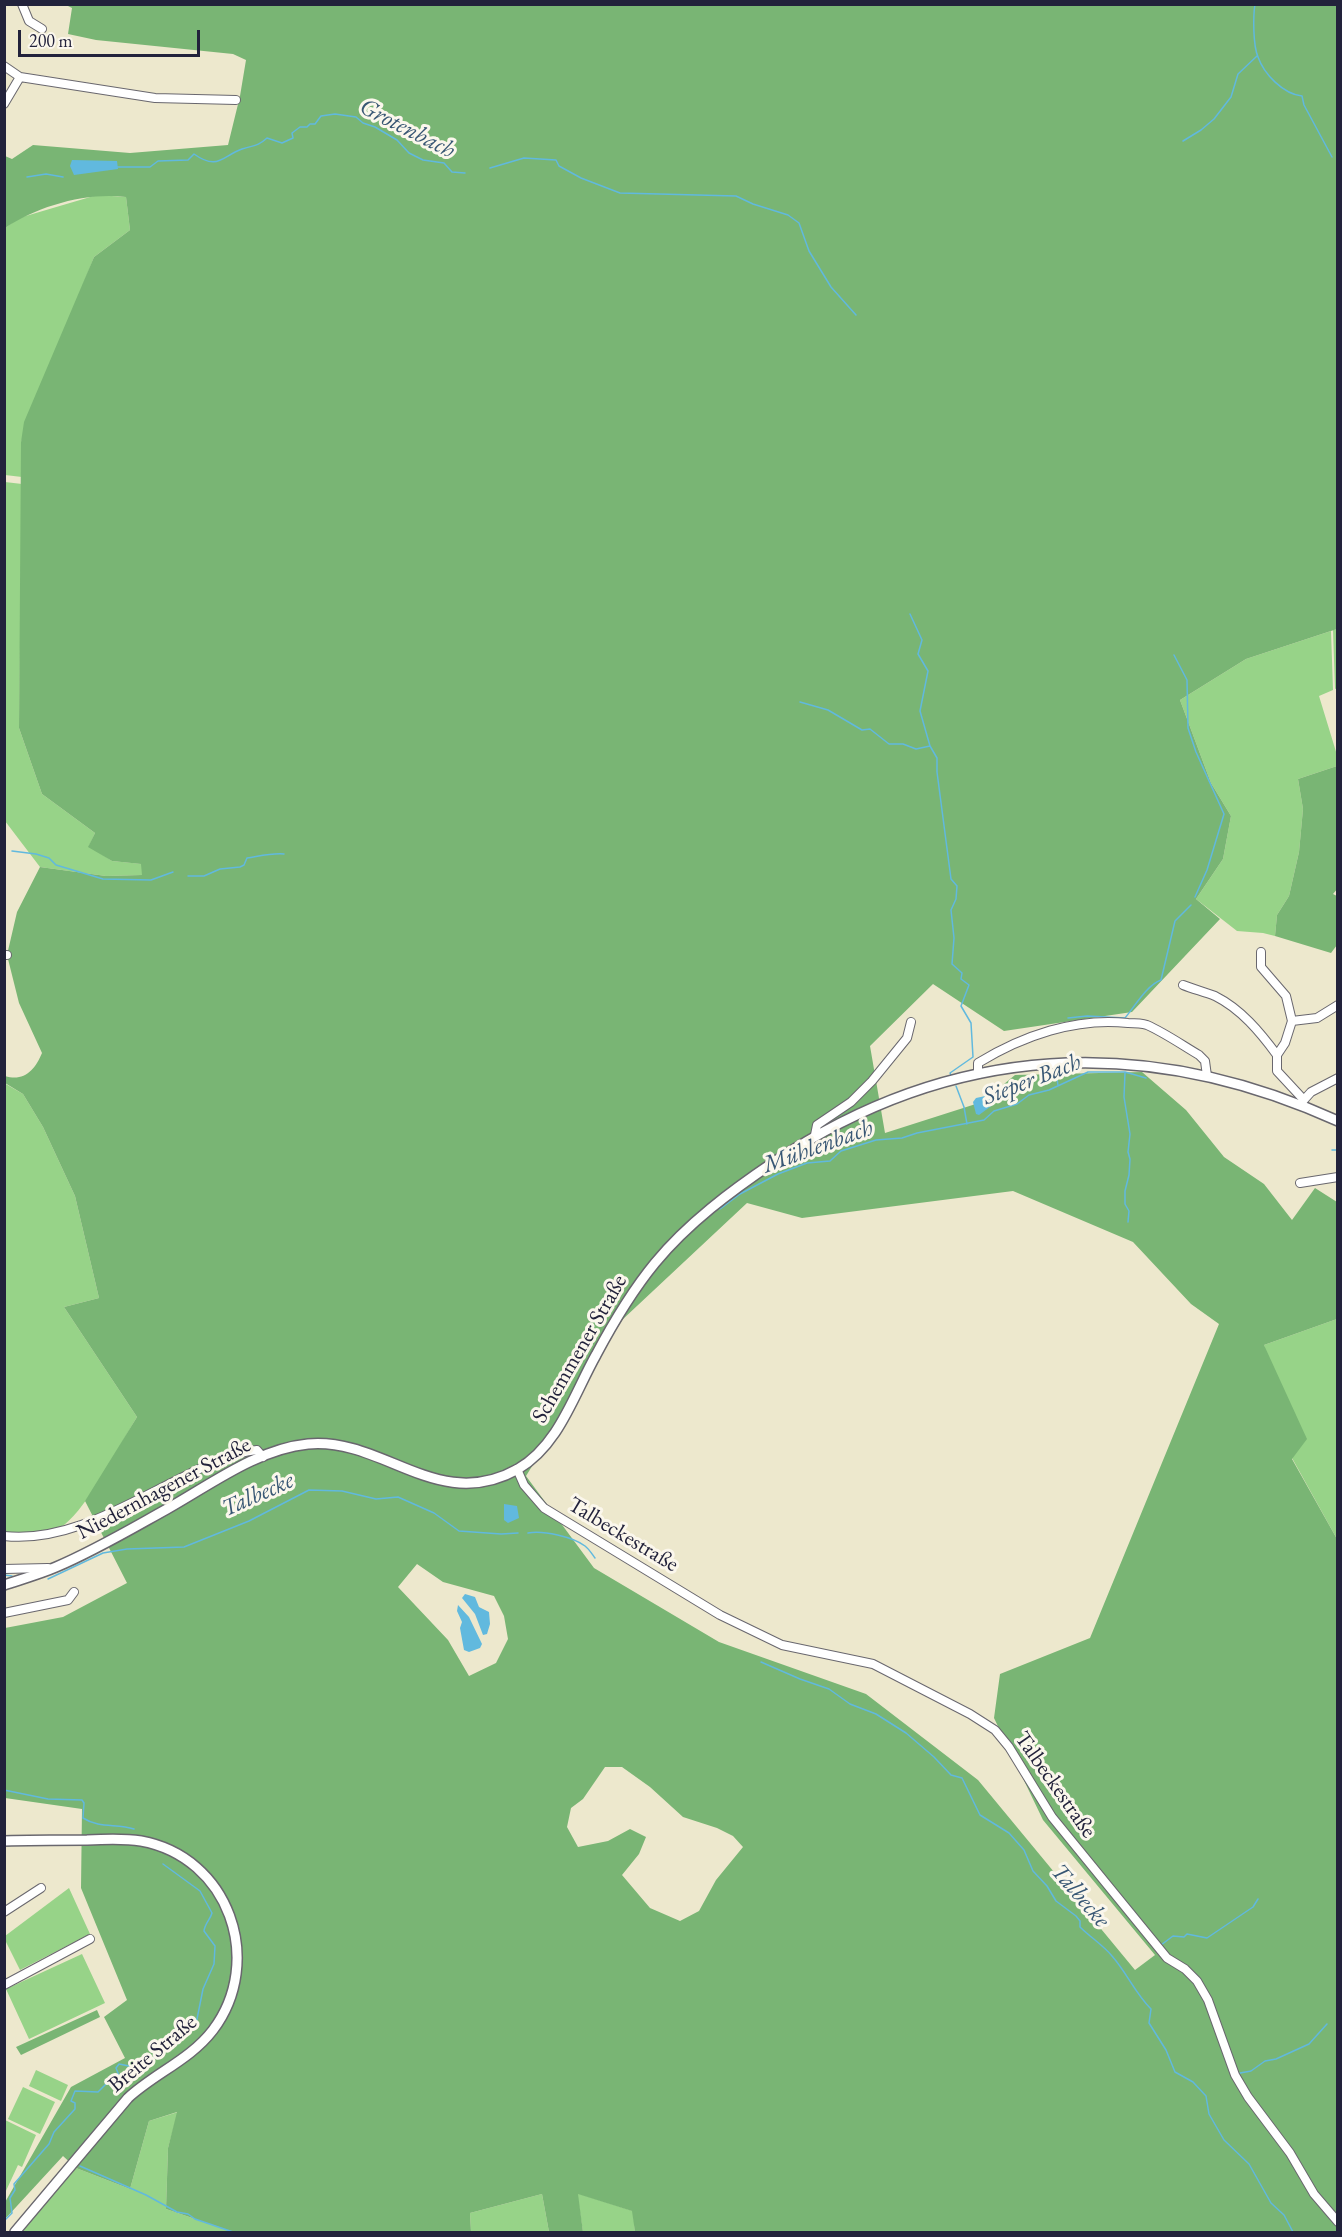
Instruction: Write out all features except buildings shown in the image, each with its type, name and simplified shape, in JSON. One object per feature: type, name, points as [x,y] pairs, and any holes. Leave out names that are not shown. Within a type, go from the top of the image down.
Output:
[{"type":"main road","name":"Schemmener Straße","points":[[517,1469],[533,1458],[556,1432],[622,1308],[656,1262],[702,1216],[746,1181],[815,1135],[861,1112],[939,1083],[978,1074],[1032,1065],[1105,1062],[1179,1069],[1207,1076],[1302,1102],[1338,1121]]},
{"type":"main road","name":"Niedernhagener Straße","points":[[4,1585],[56,1568],[140,1524],[230,1472],[263,1457],[308,1444],[362,1450],[433,1479],[461,1483],[498,1477],[517,1469]]},
{"type":"main road","name":"Breite Straße","points":[[4,1841],[115,1839],[142,1841],[176,1854],[206,1876],[228,1908],[237,1941],[238,1965],[230,1999],[220,2019],[207,2037],[183,2059],[143,2084],[128,2098],[15,2232]]},
{"type":"street","points":[[22,4],[29,21],[42,28]]},
{"type":"street","points":[[4,66],[20,76],[155,98],[236,100]]},
{"type":"street","points":[[4,104],[20,76]]},
{"type":"street","points":[[1261,952],[1261,967],[1286,996],[1292,1022],[1285,1043],[1277,1055],[1277,1071],[1302,1102],[1319,1087],[1338,1078]]},
{"type":"street","points":[[1183,985],[1215,996],[1237,1010],[1254,1025],[1277,1055]]},
{"type":"street","points":[[1292,1022],[1317,1018],[1338,1005]]},
{"type":"street","name":"Schemmener Straße","points":[[815,1135],[817,1125],[851,1102],[872,1081],[907,1038],[911,1022]]},
{"type":"street","points":[[978,1074],[978,1063],[1040,1034],[1058,1028],[1117,1022],[1145,1024],[1199,1055],[1205,1061],[1207,1076]]},
{"type":"street","points":[[1300,1183],[1338,1177]]},
{"type":"street","points":[[4,1536],[44,1534],[82,1525],[202,1467],[228,1457],[256,1450],[263,1457]]},
{"type":"street","name":"Talbeckestraße","points":[[517,1469],[524,1485],[544,1508],[720,1615],[782,1645],[873,1664],[970,1714],[994,1730],[1009,1747],[1052,1817],[1167,1958],[1185,1969],[1197,1981],[1208,2000],[1235,2075],[1248,2097],[1290,2153],[1314,2194],[1338,2222]]},
{"type":"street","points":[[4,1569],[56,1568]]},
{"type":"street","points":[[4,1613],[68,1600],[74,1592]]},
{"type":"street","points":[[4,1912],[41,1888]]},
{"type":"street","points":[[4,1985],[90,1939]]},
{"type":"green space","points":[[66,5],[1337,5],[1337,629],[1246,659],[1180,700],[1211,783],[1231,816],[1223,859],[1196,899],[1220,919],[1132,1012],[1004,1031],[933,984],[870,1046],[885,1133],[982,1102],[1015,1075],[1142,1072],[1186,1110],[1224,1157],[1264,1184],[1292,1220],[1315,1188],[1337,1202],[1337,1319],[1264,1345],[1307,1439],[1292,1459],[1337,1539],[1337,2232],[635,2232],[632,2211],[578,2194],[583,2232],[549,2232],[542,2194],[470,2213],[471,2232],[233,2232],[166,2209],[168,2148],[177,2112],[149,2121],[130,2189],[76,2168],[63,2156],[5,2219],[4,2204],[71,2087],[125,2058],[104,2017],[127,2000],[81,1888],[82,1809],[5,1798],[5,1628],[63,1617],[127,1583],[85,1501],[137,1417],[64,1307],[99,1298],[75,1196],[43,1127],[23,1094],[5,1083],[5,1076],[18,1077],[28,1073],[36,1065],[42,1053],[19,1003],[7,955],[17,912],[40,867],[106,876],[142,875],[141,864],[112,861],[88,847],[95,833],[42,794],[19,728],[21,442],[24,422],[94,257],[130,230],[126,197],[95,197],[63,202],[32,213],[5,228],[5,156],[12,159],[33,145],[130,153],[228,145],[246,60],[233,54],[96,40],[68,34],[72,8]],"holes":[[[1013,1191],[1133,1242],[1191,1304],[1219,1324],[1090,1638],[1000,1674],[994,1718],[1043,1820],[1155,1955],[1135,1970],[978,1780],[866,1694],[719,1642],[594,1568],[526,1476],[622,1320],[747,1203],[802,1218]],[[417,1564],[443,1582],[494,1596],[504,1616],[508,1639],[496,1663],[469,1676],[448,1640],[398,1587]],[[605,1767],[622,1767],[650,1787],[683,1817],[717,1828],[733,1836],[743,1847],[716,1880],[699,1911],[680,1921],[650,1908],[622,1875],[639,1854],[646,1837],[630,1829],[608,1841],[578,1847],[567,1827],[571,1808],[583,1799]]]},
{"type":"green space","points":[[97,195],[126,197],[130,230],[94,257],[21,442],[22,477],[5,475],[5,228],[19,218]]},
{"type":"green space","points":[[5,482],[22,484],[19,728],[42,794],[95,833],[89,846],[112,861],[142,864],[142,875],[106,876],[40,867],[5,821]]},
{"type":"green space","points":[[1337,629],[1338,688],[1335,689],[1333,630]]},
{"type":"green space","points":[[1331,631],[1333,690],[1319,696],[1337,755],[1337,766],[1298,779],[1303,809],[1299,852],[1289,896],[1277,915],[1275,936],[1237,931],[1196,899],[1223,859],[1231,816],[1211,783],[1180,700],[1246,659]]},
{"type":"green space","points":[[1337,766],[1338,888],[1333,894],[1337,896],[1337,945],[1331,953],[1275,936],[1277,915],[1289,896],[1299,852],[1303,809],[1298,779]]},
{"type":"green space","points":[[4,1083],[23,1094],[43,1127],[75,1196],[99,1298],[64,1307],[137,1417],[93,1490],[64,1525],[44,1531],[4,1535]]},
{"type":"green space","points":[[1337,1319],[1337,1539],[1292,1458],[1264,1345]]},
{"type":"green space","points":[[69,1888],[90,1934],[20,1970],[5,1936]]},
{"type":"green space","points":[[82,1954],[105,2003],[29,2039],[6,1989]]},
{"type":"green space","points":[[97,2010],[100,2017],[21,2055],[16,2047]]},
{"type":"green space","points":[[36,2070],[68,2085],[61,2101],[29,2086]]},
{"type":"green space","points":[[23,2087],[55,2102],[40,2134],[8,2119]]},
{"type":"green space","points":[[178,2112],[168,2148],[166,2209],[233,2232],[22,2232],[76,2168],[130,2189],[149,2121]]},
{"type":"green space","points":[[5,2120],[36,2135],[22,2167],[18,2165],[5,2193]]},
{"type":"green space","points":[[577,2193],[633,2211],[635,2232],[583,2232]]},
{"type":"green space","points":[[542,2194],[549,2232],[471,2232],[470,2213]]},
{"type":"water","points":[[72,160],[117,161],[118,169],[74,175],[70,166]]},
{"type":"water","points":[[990,1095],[995,1101],[994,1104],[979,1115],[976,1114],[973,1102],[976,1098]]},
{"type":"water","points":[[504,1504],[517,1506],[519,1518],[508,1523],[504,1520]]},
{"type":"water","points":[[465,1594],[475,1597],[479,1607],[489,1612],[490,1624],[487,1634],[483,1635],[475,1614],[462,1598]]},
{"type":"water","points":[[458,1605],[469,1617],[482,1644],[480,1648],[469,1652],[464,1650]]},
{"type":"waterway","points":[[1255,4],[1254,38],[1256,52],[1261,63],[1281,87],[1302,96],[1304,105],[1332,157]]},
{"type":"waterway","points":[[1183,141],[1214,119],[1231,97],[1238,74],[1257,56]]},
{"type":"waterway","name":"Grotenbach","points":[[117,167],[150,167],[158,161],[188,160],[194,154],[209,161],[220,161],[267,138],[282,143],[293,138],[292,133],[300,127],[315,124],[321,116],[335,114],[356,117],[363,123],[397,140],[409,153],[423,160],[444,163],[452,172],[465,173]]},
{"type":"waterway","name":"Grotenbach","points":[[490,168],[524,158],[556,160],[559,166],[581,178],[620,193],[736,196],[788,215],[799,223],[809,251],[831,287],[856,315]]},
{"type":"waterway","name":"Grotenbach","points":[[27,177],[46,174],[63,177]]},
{"type":"waterway","points":[[910,614],[922,640],[918,654],[928,671],[920,711],[930,746],[937,758],[951,879],[957,886],[956,899],[951,910],[954,938],[952,964],[962,973],[961,979],[969,985],[961,1006],[971,1023],[973,1057],[950,1073],[951,1075]]},
{"type":"waterway","points":[[1174,655],[1187,680],[1188,728],[1196,752],[1224,814],[1207,870],[1195,897]]},
{"type":"waterway","points":[[800,702],[828,710],[862,730],[870,729],[889,744],[903,744],[916,749],[930,746]]},
{"type":"waterway","points":[[12,851],[36,854],[49,858],[56,865],[103,879],[151,880],[173,872]]},
{"type":"waterway","points":[[188,876],[204,876],[220,869],[240,867],[244,865],[247,858],[284,854]]},
{"type":"waterway","points":[[1068,1018],[1087,1016],[1125,1018],[1146,991],[1161,980],[1175,921],[1191,905]]},
{"type":"waterway","points":[[1056,1069],[1058,1086]]},
{"type":"waterway","name":"Mühlenbach","points":[[720,1209],[740,1194],[778,1174],[807,1163],[830,1161],[841,1151],[876,1140],[902,1138],[984,1120],[994,1111],[1017,1104],[1029,1095],[1049,1090],[1088,1072],[1125,1072],[1146,1078]]},
{"type":"waterway","points":[[1125,1073],[1124,1097],[1130,1134],[1129,1175],[1125,1191],[1125,1204],[1129,1211],[1128,1222]]},
{"type":"waterway","points":[[956,1086],[964,1107],[967,1124]]},
{"type":"waterway","name":"Sieper Bach","points":[[1332,1150],[1338,1150]]},
{"type":"waterway","name":"Talbecke","points":[[48,1579],[103,1553],[127,1549],[184,1547],[249,1521],[309,1490],[342,1491],[376,1499],[398,1497],[434,1513],[459,1531],[518,1533]]},
{"type":"waterway","name":"Talbecke","points":[[528,1533],[549,1533],[566,1537],[586,1547],[595,1558]]},
{"type":"waterway","name":"Talbecke","points":[[4,1575],[12,1576]]},
{"type":"waterway","name":"Talbecke","points":[[761,1662],[829,1689],[850,1704],[876,1714],[906,1733],[951,1775],[962,1778],[980,1815],[1009,1833],[1024,1850],[1033,1871],[1047,1886],[1056,1901],[1076,1916],[1080,1921],[1080,1927],[1105,1948],[1151,2009],[1149,2023],[1166,2050],[1175,2072],[1193,2082],[1206,2096],[1209,2114],[1224,2140],[1249,2164],[1271,2203],[1284,2215],[1293,2232]]},
{"type":"waterway","points":[[4,1790],[48,1799],[82,1800],[84,1803],[83,1818],[96,1824],[134,1829]]},
{"type":"waterway","points":[[4,2221],[12,2213],[10,2198],[15,2190],[14,2184],[49,2144],[54,2132],[75,2109],[75,2103],[71,2101],[75,2091],[98,2092],[108,2082],[117,2082],[120,2078],[116,2068],[119,2064],[134,2067],[154,2058],[162,2049],[190,2031],[196,2024],[203,1989],[214,1964],[215,1946],[204,1931],[212,1913],[200,1891],[163,1864]]},
{"type":"waterway","points":[[1161,1945],[1173,1936],[1184,1937],[1187,1934],[1207,1938],[1253,1907],[1258,1899]]},
{"type":"waterway","points":[[1240,2073],[1251,2071],[1265,2061],[1276,2059],[1309,2044],[1327,2024]]},
{"type":"waterway","points":[[80,2166],[146,2195],[177,2212],[188,2214],[195,2219],[233,2232]]}]
